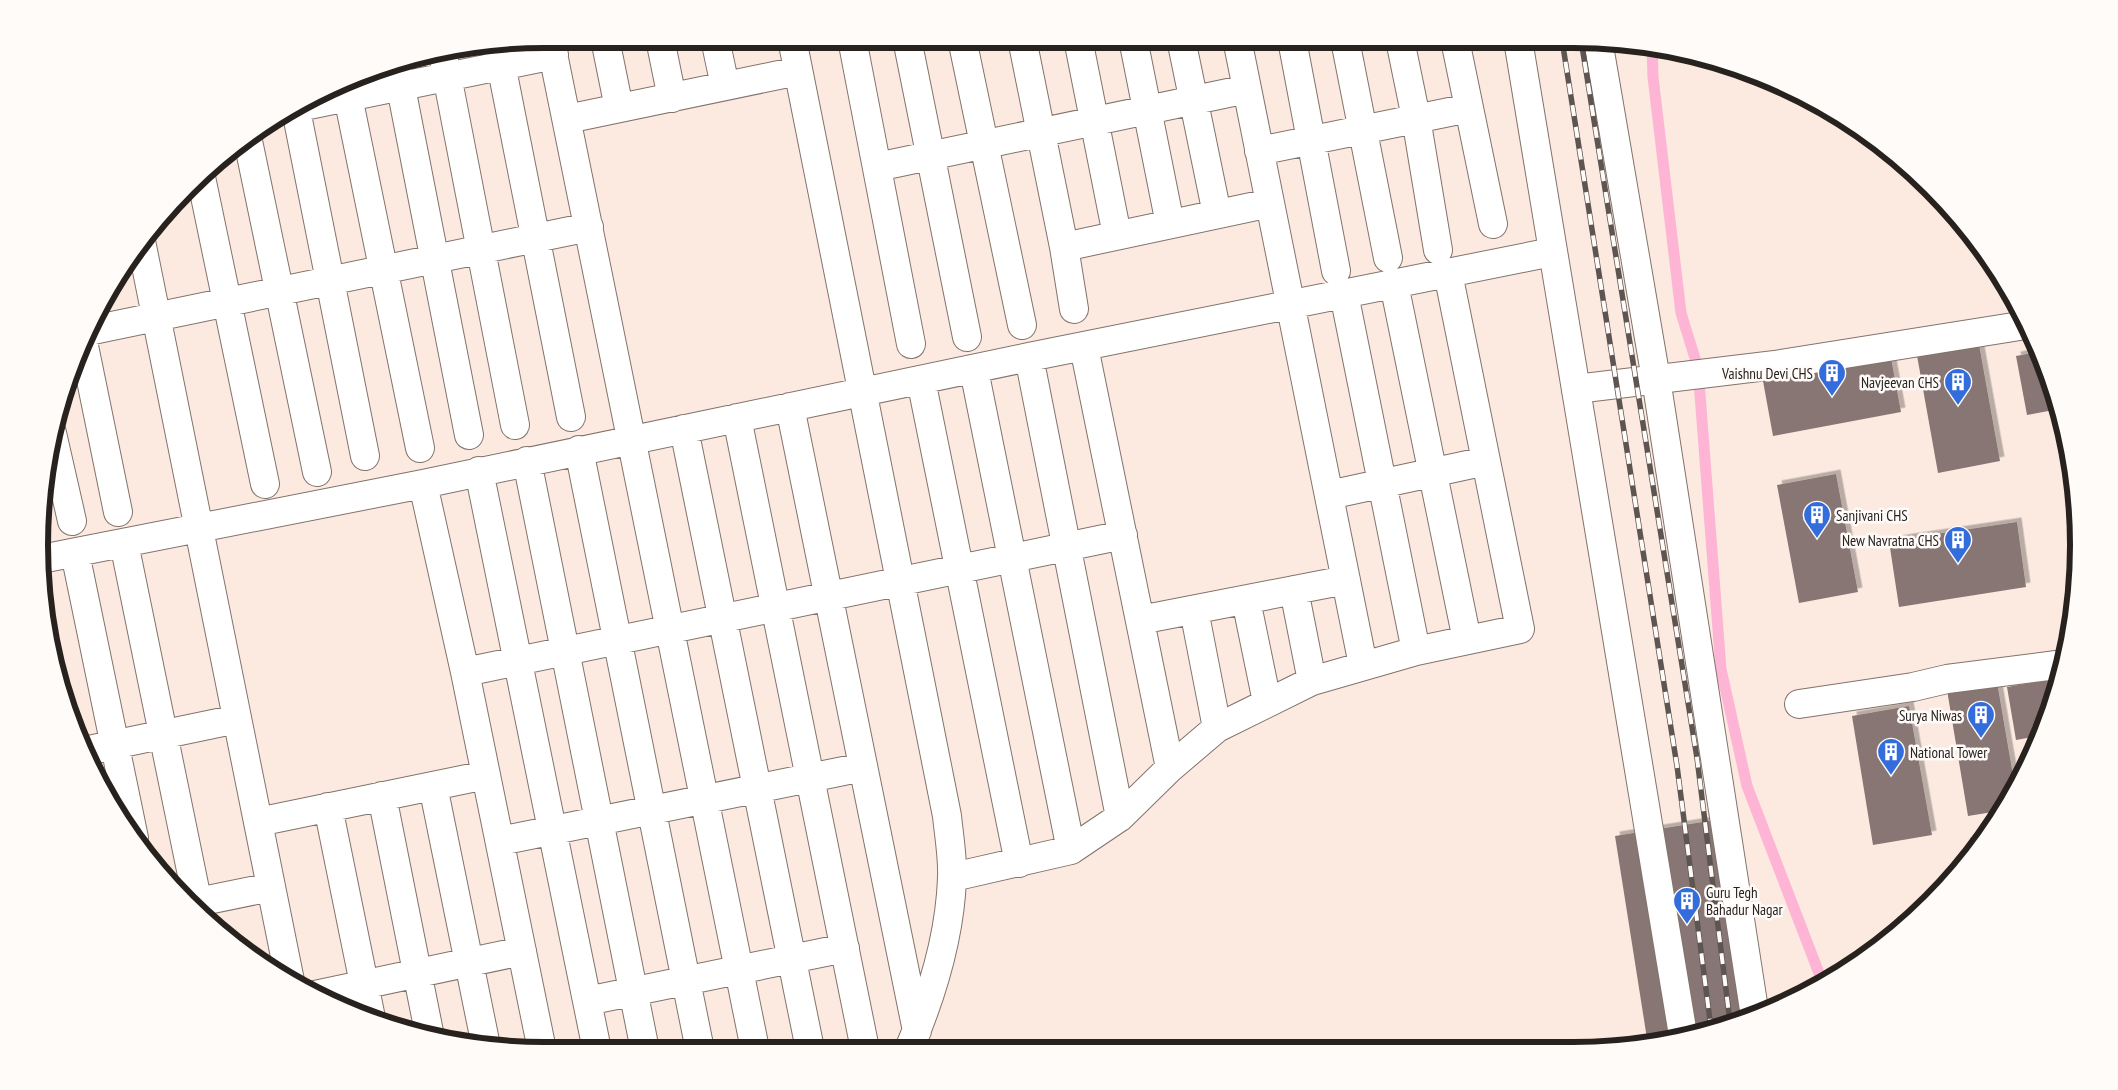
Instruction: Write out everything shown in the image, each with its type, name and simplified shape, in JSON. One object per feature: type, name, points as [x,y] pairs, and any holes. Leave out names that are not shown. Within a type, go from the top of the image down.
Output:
[{"type":"street","points":[[420,448],[347,90],[399,74],[447,76],[499,55],[545,48]]},
{"type":"street","points":[[552,48],[754,1042]]},
{"type":"street","points":[[607,48],[619,108]]},
{"type":"street","points":[[662,48],[672,98]]},
{"type":"street","points":[[717,48],[725,86]]},
{"type":"street","points":[[794,48],[947,816],[953,877],[945,937],[926,1012],[913,1040]]},
{"type":"street","points":[[854,48],[911,344]]},
{"type":"street","points":[[909,48],[967,337]]},
{"type":"street","points":[[964,48],[1022,325]]},
{"type":"street","points":[[1024,48],[1064,247],[1074,309]]},
{"type":"street","points":[[1080,48],[1117,235]]},
{"type":"street","points":[[1135,48],[1170,224]]},
{"type":"street","points":[[1183,48],[1217,214]]},
{"type":"street","points":[[1239,48],[1363,664]]},
{"type":"street","points":[[1294,48],[1416,651]]},
{"type":"street","points":[[1347,48],[1388,258]]},
{"type":"street","points":[[953,877],[1071,850],[1120,817],[1170,768],[1217,728],[1312,681],[1363,664],[1520,629],[1443,262],[1402,48]]},
{"type":"street","points":[[1457,48],[1493,224]]},
{"type":"street","points":[[1519,48],[1682,1030]]},
{"type":"street","points":[[1600,49],[1666,377],[1754,1008]]},
{"type":"street","points":[[499,55],[571,417]]},
{"type":"street","points":[[444,58],[483,249],[515,425]]},
{"type":"street","points":[[567,120],[798,71]]},
{"type":"street","points":[[399,74],[469,435]]},
{"type":"street","points":[[877,166],[1247,89]]},
{"type":"street","points":[[1259,151],[1469,108]]},
{"type":"street","points":[[295,115],[365,456]]},
{"type":"street","points":[[249,145],[317,472]]},
{"type":"street","points":[[202,184],[265,484]]},
{"type":"street","points":[[1064,247],[1270,203]]},
{"type":"street","points":[[97,329],[589,227]]},
{"type":"street","points":[[143,252],[288,971]]},
{"type":"street","points":[[48,558],[424,484],[579,450],[1084,347],[1288,292],[1340,282],[1394,284],[1443,262],[1552,252]]},
{"type":"street","points":[[1394,284],[1467,640]]},
{"type":"street","points":[[1576,389],[1775,365],[2019,326]]},
{"type":"street","points":[[1084,347],[1170,768]]},
{"type":"street","points":[[86,354],[118,512]]},
{"type":"street","points":[[1029,357],[1120,817]]},
{"type":"street","points":[[974,370],[1071,850]]},
{"type":"street","points":[[921,380],[1019,863]]},
{"type":"street","points":[[790,407],[863,768],[913,1040]]},
{"type":"street","points":[[737,418],[865,1042]]},
{"type":"street","points":[[684,429],[809,1042]]},
{"type":"street","points":[[579,450],[698,1042]]},
{"type":"street","points":[[56,452],[72,521]]},
{"type":"street","points":[[527,461],[643,1042]]},
{"type":"street","points":[[1329,495],[1486,461]]},
{"type":"street","points":[[479,471],[595,1042]]},
{"type":"street","points":[[424,484],[465,672],[540,1042]]},
{"type":"street","points":[[465,672],[1123,535]]},
{"type":"street","points":[[124,543],[164,735],[193,897]]},
{"type":"street","points":[[75,553],[130,819]]},
{"type":"street","points":[[1140,620],[1346,580]]},
{"type":"street","points":[[1294,590],[1312,681]]},
{"type":"street","points":[[1246,600],[1267,702]]},
{"type":"street","points":[[1194,610],[1217,728]]},
{"type":"street","points":[[1799,704],[1913,687],[1947,679],[2056,665]]},
{"type":"street","points":[[92,750],[237,720]]},
{"type":"street","points":[[500,841],[863,768]]},
{"type":"street","points":[[258,822],[486,775]]},
{"type":"street","points":[[433,786],[484,1038]]},
{"type":"street","points":[[382,796],[428,1029]]},
{"type":"street","points":[[328,807],[369,1010]]},
{"type":"street","points":[[201,904],[271,887]]},
{"type":"street","points":[[587,1001],[845,948]]},
{"type":"street","points":[[327,992],[522,951]]},
{"type":"building","name":"Navjeevan CHS","points":[[1978,339],[2000,461],[1938,473],[1916,350]]},
{"type":"building","points":[[2032,353],[2052,410],[2027,415],[2016,356]]},
{"type":"building","name":"Vaishnu Devi CHS","points":[[1891,358],[1901,412],[1773,436],[1763,381]]},
{"type":"building","name":"Sanjivani CHS","points":[[1836,474],[1858,592],[1799,603],[1777,485]]},
{"type":"building","name":"New Navratna CHS","points":[[2017,522],[2026,587],[1899,607],[1889,541]]},
{"type":"building","points":[[2052,679],[2032,737],[2016,740],[2007,687]]},
{"type":"building","name":"Surya Niwas","points":[[1997,682],[2013,776],[1993,812],[1968,816],[1947,690]]},
{"type":"building","name":"National Tower","points":[[1909,706],[1932,835],[1873,845],[1852,716]]},
{"type":"building","name":"Guru Tegh Bahadur Nagar","points":[[1728,818],[1757,1007],[1702,1026],[1647,1037],[1615,836]]},
{"type":"building","points":[[1976,837],[1971,844],[1970,838]]},
{"type":"waterway","points":[[1652,54],[1653,77],[1681,313],[1698,368],[1721,669],[1747,786],[1820,977]]},
{"type":"railway","points":[[1563,48],[1677,766],[1710,1023]]},
{"type":"railway","points":[[1582,48],[1697,758],[1729,1017]]},
{"type":"place","name":"Vaishnu Devi CHS","points":[[1832,397]]},
{"type":"place","name":"Navjeevan CHS","points":[[1958,406]]},
{"type":"place","name":"Sanjivani CHS","points":[[1817,539]]},
{"type":"place","name":"New Navratna CHS","points":[[1958,564]]},
{"type":"place","name":"Surya Niwas","points":[[1981,739]]},
{"type":"place","name":"National Tower","points":[[1891,776]]},
{"type":"place","name":"Guru Tegh Bahadur Nagar","points":[[1687,925]]}]
